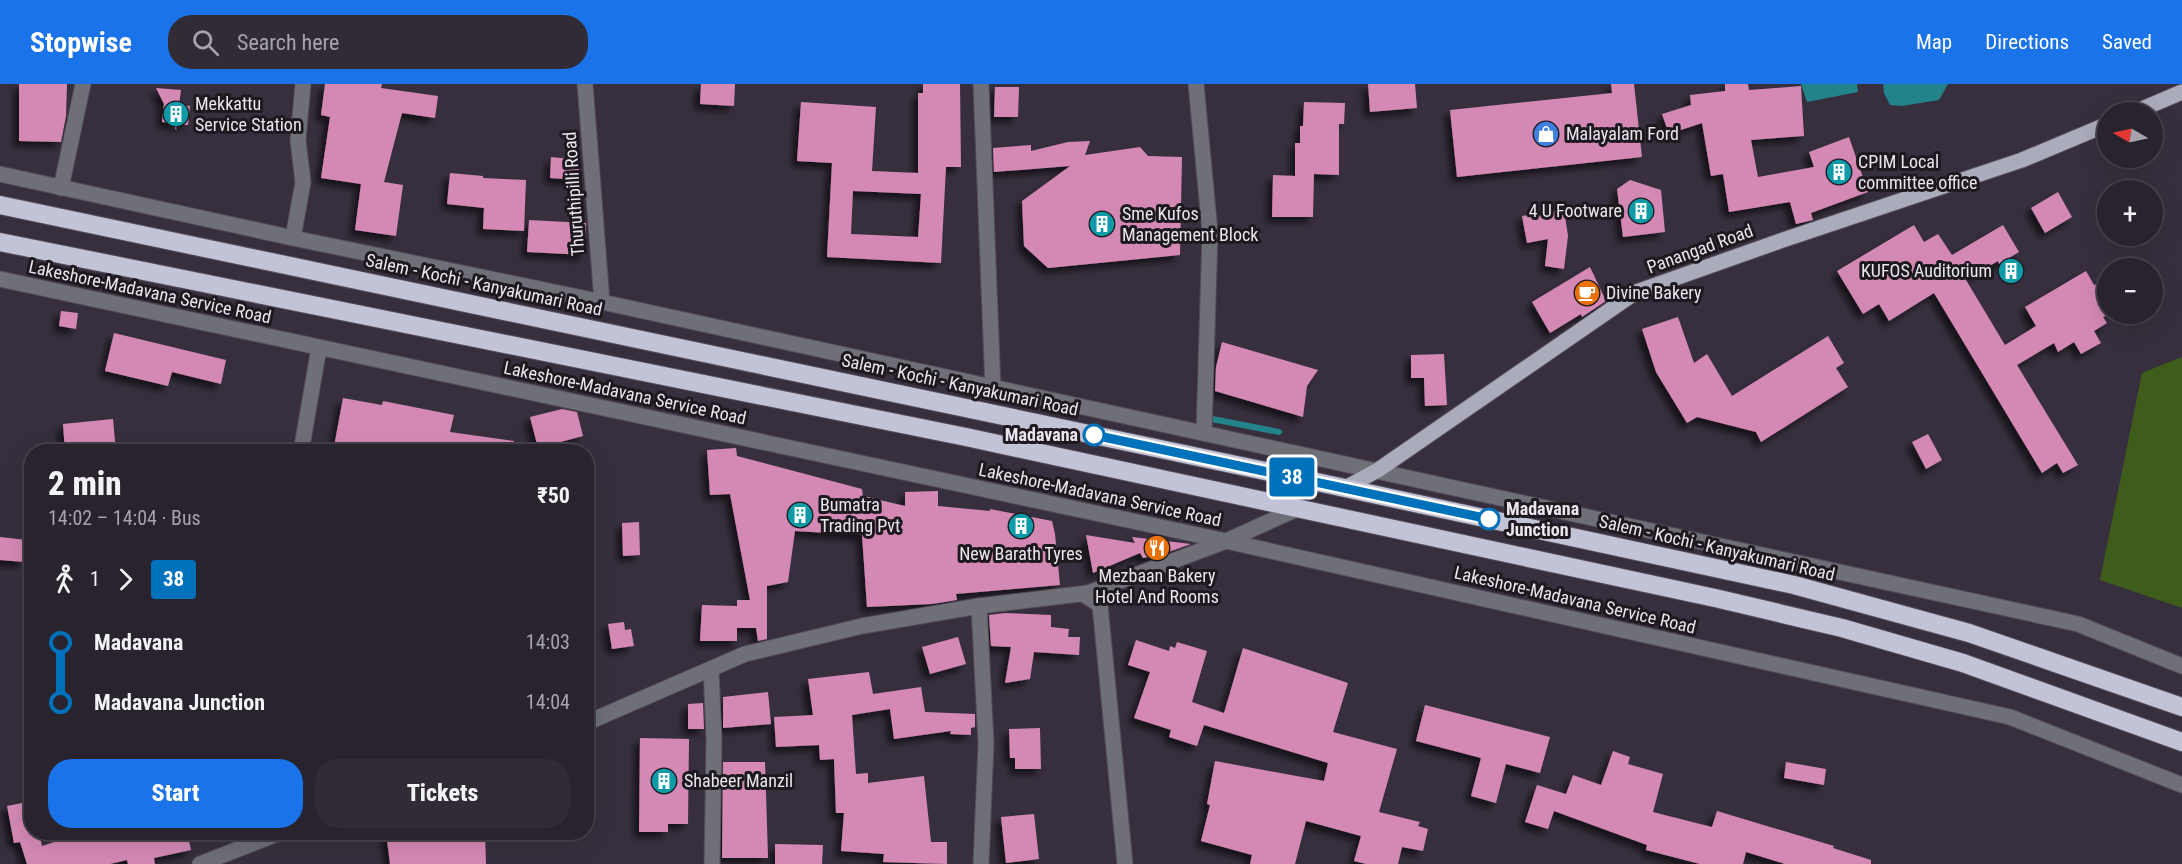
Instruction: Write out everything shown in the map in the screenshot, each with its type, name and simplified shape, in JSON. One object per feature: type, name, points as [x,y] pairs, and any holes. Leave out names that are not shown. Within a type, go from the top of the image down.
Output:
[{"type":"highway","name":"Salem - Kochi - Kanyakumari Road","points":[[0,205],[1345,488],[1794,585],[1969,633],[2182,708]]},
{"type":"highway","points":[[0,242],[954,435],[1715,598],[1842,628],[1963,663],[2182,742]]},
{"type":"highway","points":[[1299,508],[1345,488]]},
{"type":"main road","points":[[2158,102],[2182,92]]},
{"type":"main road","name":"Panangad Road","points":[[1345,488],[1378,470],[1636,292],[2022,160],[2097,129]]},
{"type":"street","points":[[61,188],[83,84]]},
{"type":"street","points":[[292,238],[303,182],[298,140],[303,84]]},
{"type":"street","name":"Thuruthipilli Road","points":[[585,84],[602,302]]},
{"type":"street","points":[[981,84],[993,388]]},
{"type":"street","points":[[1196,84],[1210,232],[1204,433]]},
{"type":"street","points":[[0,174],[1378,470],[2078,624],[2182,666]]},
{"type":"street","name":"Lakeshore-Madavana Service Road","points":[[0,279],[1226,541],[2010,717],[2182,785]]},
{"type":"street","points":[[302,444],[319,348]]},
{"type":"street","points":[[594,720],[745,654],[862,626],[979,606],[1083,594],[1226,541],[1299,508]]},
{"type":"street","points":[[1083,594],[1100,605],[1125,864]]},
{"type":"street","points":[[979,606],[986,743],[981,864]]},
{"type":"street","points":[[711,669],[714,738],[712,864]]},
{"type":"street","points":[[200,864],[262,840]]},
{"type":"green space","points":[[2182,357],[2182,608],[2100,580],[2142,373]]},
{"type":"water","points":[[1801,84],[1857,84],[1858,92],[1807,102]]},
{"type":"water","points":[[1883,84],[1948,84],[1939,100],[1902,106],[1890,105],[1884,93]]},
{"type":"building","points":[[19,84],[67,84],[66,116],[61,142],[19,141]]},
{"type":"building","points":[[325,84],[382,84],[381,88],[438,96],[435,118],[402,113],[384,182],[403,185],[396,236],[355,230],[361,184],[321,178],[330,117],[321,115]]},
{"type":"building","points":[[701,84],[735,84],[734,106],[700,104]]},
{"type":"building","points":[[923,84],[960,84],[961,167],[946,167],[941,263],[827,257],[832,163],[797,161],[801,102],[876,107],[872,171],[918,173],[918,93],[923,93]],"holes":[[[853,191],[921,194],[918,237],[851,234]]]},
{"type":"building","points":[[1368,84],[1415,84],[1417,108],[1370,112]]},
{"type":"building","name":"Malayalam Ford","points":[[1611,84],[1634,84],[1642,157],[1457,177],[1450,110],[1612,93]]},
{"type":"building","points":[[1725,84],[1748,84],[1749,90],[1801,86],[1804,136],[1751,140],[1758,177],[1814,167],[1809,152],[1849,137],[1868,192],[1811,213],[1813,220],[1796,224],[1790,202],[1729,212],[1723,174],[1711,176],[1702,123],[1669,134],[1662,114],[1691,105],[1690,95],[1725,91]]},
{"type":"building","points":[[995,87],[1019,87],[1018,117],[994,117]]},
{"type":"building","name":"Mekkattu Service Station","points":[[156,88],[181,90],[179,105],[190,106],[188,125],[177,124],[176,130],[173,123],[162,122],[164,104]]},
{"type":"building","points":[[1304,102],[1345,103],[1344,124],[1339,124],[1339,175],[1314,174],[1313,217],[1272,217],[1273,175],[1295,176],[1295,143],[1300,143]]},
{"type":"building","name":"Sme Kufos Management Block","points":[[1090,141],[1085,155],[1140,147],[1148,156],[1182,157],[1180,255],[1048,268],[1024,246],[1022,201],[1070,166],[994,172],[993,148],[1031,145],[1031,151],[1068,142]]},
{"type":"building","points":[[551,157],[580,160],[578,180],[550,178]]},
{"type":"building","points":[[450,173],[483,176],[483,178],[526,180],[524,231],[483,229],[484,208],[447,204]]},
{"type":"building","name":"4 U Footware","points":[[1630,180],[1661,190],[1665,232],[1623,237],[1617,189]]},
{"type":"building","points":[[2058,192],[2072,217],[2045,233],[2031,208]]},
{"type":"building","points":[[1564,209],[1568,236],[1564,269],[1545,266],[1548,239],[1527,243],[1522,216]]},
{"type":"building","points":[[529,220],[586,223],[585,255],[527,252]]},
{"type":"building","points":[[1914,225],[1924,242],[1938,234],[1952,255],[2003,225],[2019,252],[1999,264],[1998,261],[1966,280],[2005,345],[2036,326],[2025,307],[2086,271],[2094,285],[2097,283],[2097,324],[2105,324],[2094,331],[2101,343],[2081,354],[2074,342],[2058,352],[2054,343],[2017,365],[2078,465],[2063,473],[2057,463],[2042,473],[1934,293],[1889,321],[1879,304],[1863,314],[1837,271]]},
{"type":"building","points":[[1590,267],[1606,301],[1582,317],[1581,314],[1550,333],[1532,302]]},
{"type":"building","points":[[61,311],[78,313],[76,329],[59,326]]},
{"type":"building","points":[[1678,317],[1694,363],[1707,354],[1732,396],[1828,336],[1844,363],[1836,368],[1848,387],[1761,442],[1756,432],[1697,417],[1687,423],[1656,372],[1642,329]]},
{"type":"building","points":[[114,333],[226,360],[221,384],[172,372],[168,386],[105,371]]},
{"type":"building","points":[[1222,342],[1318,370],[1307,386],[1303,417],[1215,391],[1216,367]]},
{"type":"building","points":[[1444,354],[1447,405],[1425,406],[1424,378],[1411,378],[1411,355]]},
{"type":"building","points":[[343,398],[382,405],[383,401],[454,415],[450,432],[514,441],[514,444],[334,444]]},
{"type":"building","points":[[562,409],[577,412],[583,436],[553,444],[537,444],[530,417]]},
{"type":"building","points":[[113,419],[115,444],[64,444],[63,424]]},
{"type":"building","points":[[1928,434],[1942,460],[1926,469],[1912,442]]},
{"type":"building","points":[[736,448],[737,456],[862,489],[863,496],[905,506],[905,492],[938,491],[938,506],[990,511],[990,509],[1052,521],[1060,585],[956,594],[957,600],[932,604],[867,607],[862,535],[795,531],[788,582],[767,586],[767,639],[758,641],[756,628],[737,628],[737,641],[700,641],[702,605],[737,606],[737,600],[750,600],[730,494],[710,495],[707,450]]},
{"type":"building","points":[[639,522],[640,555],[623,556],[622,523]]},
{"type":"building","points":[[1086,535],[1135,543],[1132,537],[1191,544],[1160,555],[1143,558],[1140,553],[1093,573]]},
{"type":"building","points":[[0,537],[24,540],[24,562],[0,560]]},
{"type":"building","points":[[1005,613],[1051,615],[1051,627],[1069,629],[1068,637],[1080,637],[1079,655],[1034,652],[1030,679],[1005,683],[1011,647],[991,646],[989,615]]},
{"type":"building","points":[[624,622],[625,630],[631,629],[634,646],[612,649],[608,624]]},
{"type":"building","points":[[958,637],[966,664],[930,674],[922,647]]},
{"type":"building","points":[[1136,640],[1169,651],[1170,646],[1175,648],[1177,642],[1207,651],[1192,702],[1224,713],[1243,648],[1348,683],[1333,732],[1397,749],[1379,812],[1420,822],[1418,826],[1428,829],[1423,851],[1402,847],[1398,864],[1366,864],[1354,861],[1361,836],[1306,821],[1295,864],[1250,864],[1252,855],[1201,841],[1210,805],[1207,804],[1215,761],[1324,781],[1328,763],[1204,725],[1197,746],[1169,737],[1171,730],[1134,718],[1150,672],[1128,665]]},
{"type":"building","points":[[869,672],[873,694],[921,687],[925,712],[975,714],[975,727],[971,728],[971,735],[950,734],[951,731],[894,739],[890,709],[852,715],[856,774],[868,773],[868,783],[924,776],[931,842],[947,842],[947,864],[883,862],[884,854],[841,851],[844,813],[836,813],[834,759],[820,760],[819,745],[776,747],[774,717],[813,715],[808,679]]},
{"type":"building","points":[[768,692],[771,724],[723,728],[723,697]]},
{"type":"building","points":[[703,703],[704,729],[688,729],[688,704]]},
{"type":"building","points":[[1425,705],[1550,737],[1540,773],[1506,764],[1496,803],[1471,796],[1481,758],[1416,741]]},
{"type":"building","points":[[1040,728],[1041,769],[1015,769],[1015,758],[1010,758],[1009,729]]},
{"type":"building","name":"Shabeer Manzil","points":[[640,738],[689,739],[688,824],[668,824],[668,832],[639,832]]},
{"type":"building","points":[[1613,751],[1630,757],[1628,764],[1663,774],[1653,812],[1712,827],[1717,811],[1834,846],[1833,848],[1871,860],[1871,864],[1785,864],[1746,852],[1743,864],[1700,864],[1646,850],[1647,845],[1554,811],[1548,829],[1525,822],[1537,785],[1566,794],[1573,775],[1601,785]]},
{"type":"building","points":[[723,762],[765,762],[768,858],[722,858]]},
{"type":"building","points":[[1786,762],[1826,769],[1824,785],[1784,778]]},
{"type":"building","points":[[24,803],[24,840],[41,840],[42,846],[60,840],[189,840],[191,850],[154,858],[155,864],[128,864],[127,860],[110,864],[27,864],[20,842],[14,843],[7,806]]},
{"type":"building","points":[[1034,814],[1039,859],[1006,863],[1001,817]]},
{"type":"building","points":[[387,840],[485,840],[486,864],[390,864]]},
{"type":"building","points":[[775,844],[823,845],[822,864],[775,864]]},
{"type":"waterway","points":[[1207,418],[1279,432]]},
{"type":"bus line","name":"38","points":[[1094,435],[1489,519]]},
{"type":"place","name":"Mekkattu Service Station","points":[[176,114]]},
{"type":"place","name":"Malayalam Ford","points":[[1546,134]]},
{"type":"place","name":"CPIM Local committee office","points":[[1839,172]]},
{"type":"place","name":"4 U Footware","points":[[1641,211]]},
{"type":"place","name":"Sme Kufos Management Block","points":[[1102,224]]},
{"type":"place","name":"KUFOS Auditorium","points":[[2011,271]]},
{"type":"place","name":"Divine Bakery","points":[[1587,293]]},
{"type":"place","name":"Madavana","points":[[1094,435]]},
{"type":"place","name":"Bumatra Trading Pvt","points":[[800,515]]},
{"type":"place","name":"Madavana Junction","points":[[1489,519]]},
{"type":"place","name":"New Barath Tyres","points":[[1021,526]]},
{"type":"place","name":"Mezbaan Bakery Hotel And Rooms","points":[[1157,548]]},
{"type":"place","name":"Shabeer Manzil","points":[[664,781]]}]
